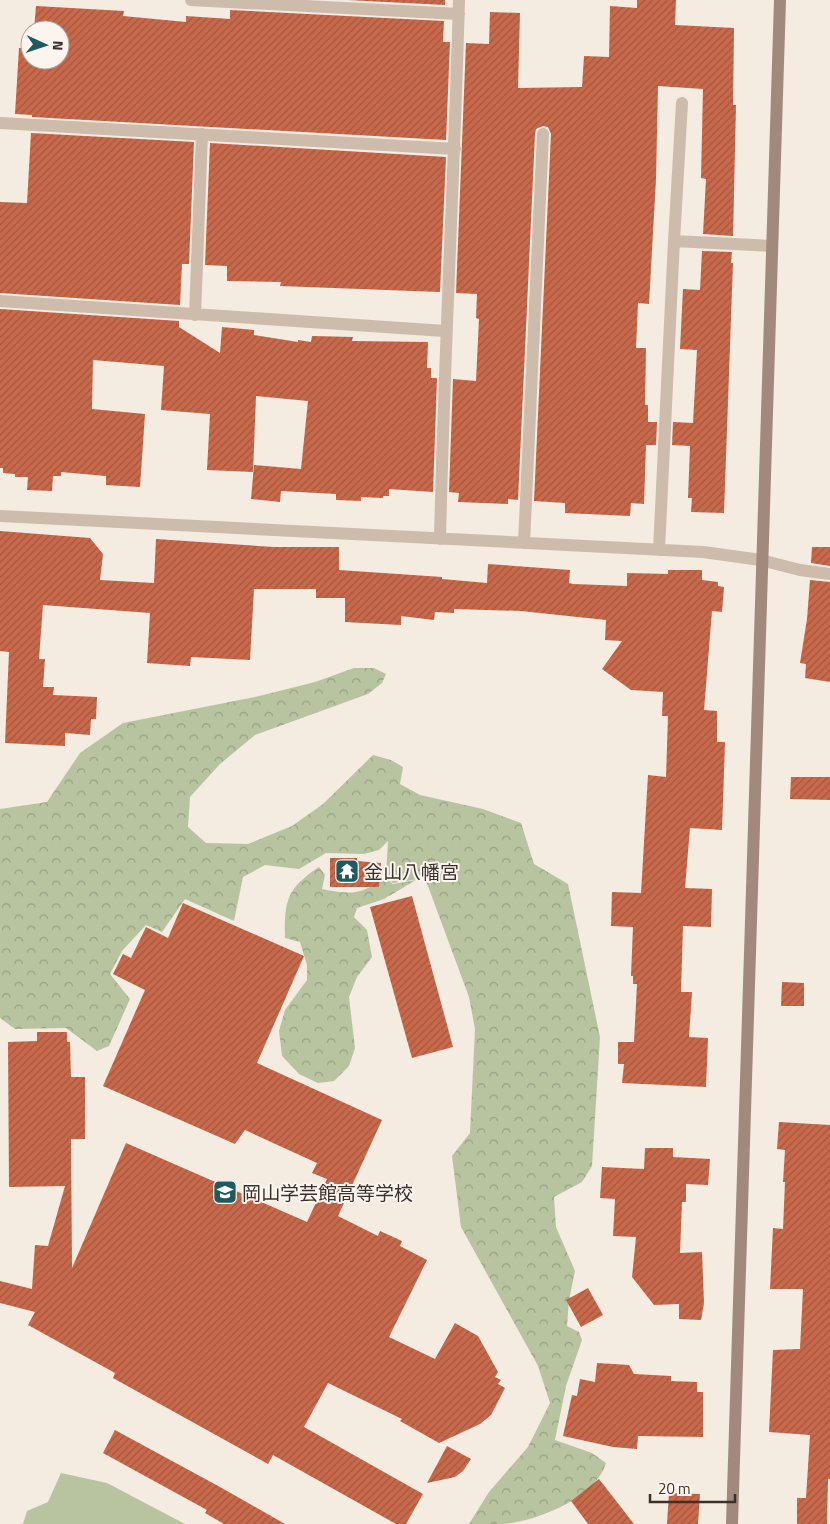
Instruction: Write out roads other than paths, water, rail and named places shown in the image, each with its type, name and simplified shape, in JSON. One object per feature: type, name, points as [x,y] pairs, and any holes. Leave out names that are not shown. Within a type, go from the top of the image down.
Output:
[{"type":"street","points":[[191,0],[459,14]]},
{"type":"street","points":[[440,539],[445,331],[455,149],[459,0]]},
{"type":"street","points":[[732,1524],[780,0]]},
{"type":"street","points":[[659,550],[682,103]]},
{"type":"street","points":[[0,123],[455,149]]},
{"type":"street","points":[[196,314],[202,134]]},
{"type":"street","points":[[524,543],[543,134]]},
{"type":"street","points":[[674,241],[772,246]]},
{"type":"street","points":[[0,301],[445,331]]},
{"type":"street","points":[[0,516],[703,552],[761,560],[800,570],[830,574]]},
{"type":"place","name":"金山八幡宮","points":[[347,871]]},
{"type":"place","name":"岡山学芸館高等学校","points":[[225,1192]]}]
